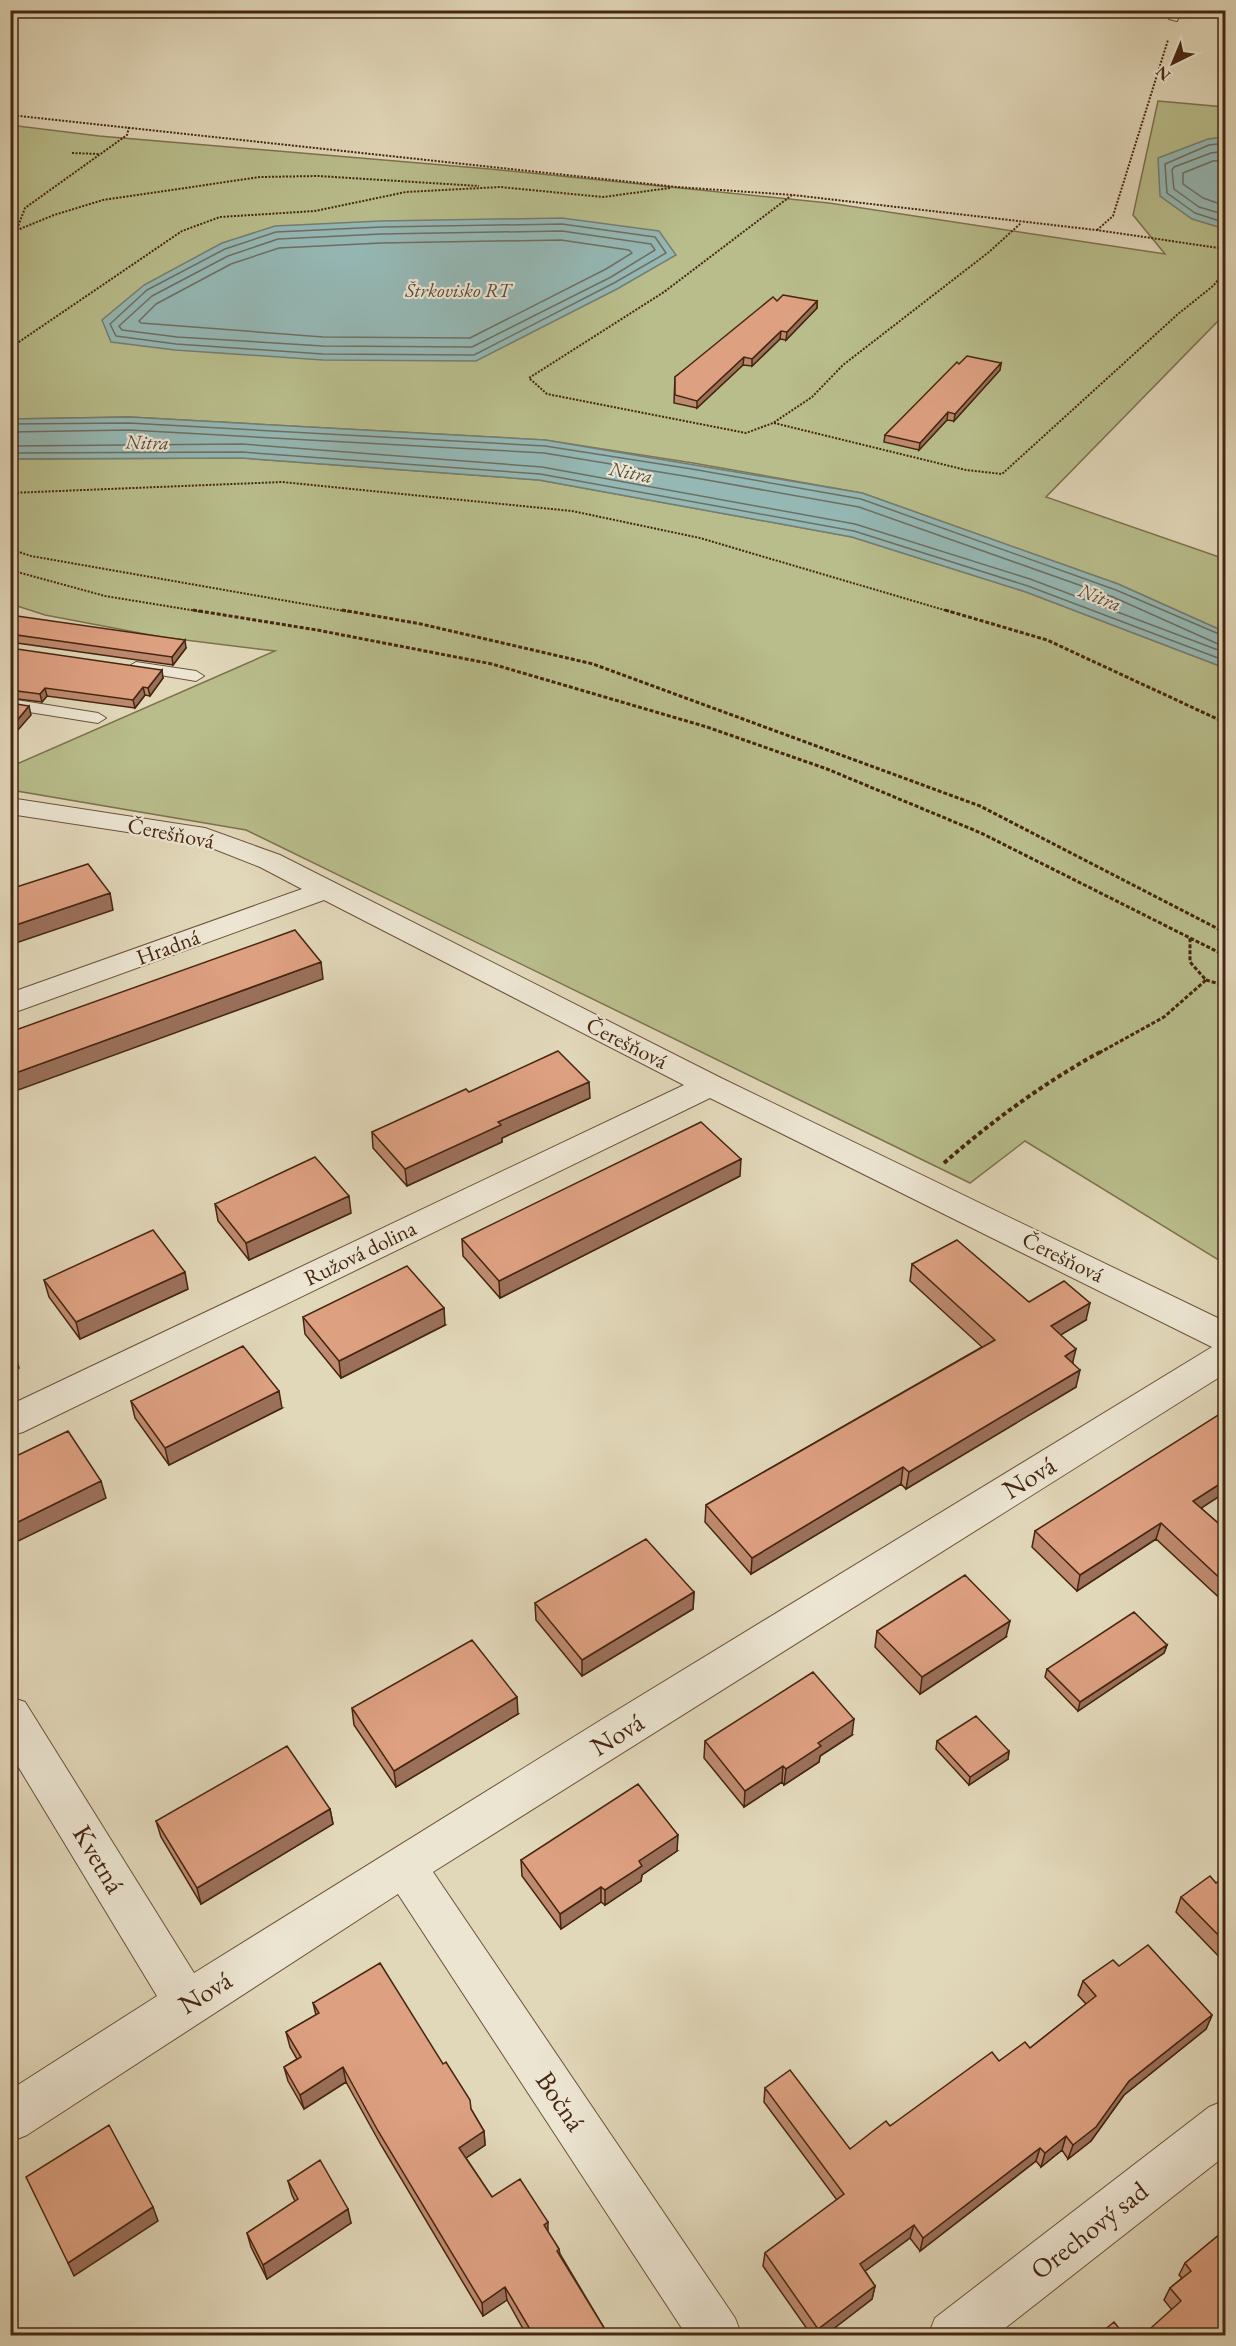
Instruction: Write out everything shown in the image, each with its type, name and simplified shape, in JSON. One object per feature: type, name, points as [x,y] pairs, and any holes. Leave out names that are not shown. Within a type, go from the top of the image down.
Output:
[{"type":"street","name":"Čerešňová","points":[[10,806],[205,836],[270,861],[710,1085],[1226,1338]]},
{"type":"street","name":"Hradná","points":[[10,1004],[325,890]]},
{"type":"street","name":"Ružová dolina","points":[[10,1422],[710,1085]]},
{"type":"street","name":"Nová","points":[[10,2118],[404,1866],[1226,1355]]},
{"type":"street","name":"Kvetná","points":[[10,1715],[187,2003]]},
{"type":"street","name":"Bočná","points":[[404,1866],[717,2336]]},
{"type":"street","name":"Orechový sad","points":[[953,2336],[1226,2124]]},
{"type":"lane","points":[[115,664],[196,676]]},
{"type":"lane","points":[[10,704],[98,718]]},
{"type":"path","points":[[1096,230],[1113,216],[1175,15]]},
{"type":"path","points":[[10,115],[677,187],[793,195],[1096,230],[1226,249]]},
{"type":"path","points":[[17,230],[25,208],[127,135],[129,127]]},
{"type":"path","points":[[72,153],[100,154]]},
{"type":"path","points":[[10,233],[54,215],[103,200],[260,177],[318,176],[500,187],[603,197],[677,187]]},
{"type":"path","points":[[10,348],[182,231],[220,217],[315,211],[406,192],[500,187]]},
{"type":"path","points":[[793,195],[737,241],[689,275],[583,346],[529,378],[547,394],[746,433],[773,423],[812,397],[843,365],[989,252],[1021,223]]},
{"type":"path","points":[[773,423],[817,436],[974,471],[992,475],[1002,474],[1178,314],[1213,286],[1226,271]]},
{"type":"path","points":[[10,493],[282,482],[572,511],[700,538],[1047,640],[1226,723]]},
{"type":"path","points":[[10,549],[31,556],[421,624],[592,664],[980,806],[1226,933]]},
{"type":"path","points":[[10,570],[105,596],[317,630],[492,664],[657,711],[773,749],[900,798],[981,833],[1226,956]]},
{"type":"path","points":[[1190,937],[1188,956],[1193,970],[1206,980],[1226,986]]},
{"type":"path","points":[[920,1186],[977,1134],[1091,1057],[1164,1017],[1206,980]]},
{"type":"green space","points":[[1158,101],[1225,107],[1225,317],[1221,318],[1046,497],[1225,559],[1225,632],[1118,584],[862,493],[693,463],[545,440],[129,417],[11,419],[10,125],[99,136],[490,169],[829,203],[1165,254],[1133,215]]},
{"type":"green space","points":[[242,458],[539,480],[852,537],[1026,592],[1225,668],[1225,1264],[1025,1141],[970,1183],[246,830],[11,790],[10,767],[275,651],[161,637],[45,615],[11,604],[11,459]]},
{"type":"water","points":[[1226,137],[1225,229],[1192,219],[1160,196],[1158,158],[1208,139]]},
{"type":"water","name":"Štrkovisko RT","points":[[562,218],[659,231],[676,255],[617,289],[476,361],[323,360],[175,350],[111,342],[102,320],[144,285],[222,243],[275,226],[380,221]]},
{"type":"water","name":"Nitra","points":[[129,417],[545,440],[862,493],[1118,584],[1225,632],[1225,668],[1026,592],[852,537],[539,480],[242,458],[11,459],[11,419]]},
{"type":"building","points":[[783,295],[817,301],[787,332],[781,331],[752,359],[744,357],[697,401],[675,395],[675,377],[773,297],[777,301]]},
{"type":"building","points":[[967,356],[1001,363],[955,414],[948,412],[920,443],[885,435],[957,362],[959,364]]},
{"type":"building","points":[[10,615],[185,640],[172,657],[10,634]]},
{"type":"building","points":[[10,648],[162,670],[148,688],[143,687],[133,700],[45,688],[40,694],[10,690]]},
{"type":"building","points":[[10,703],[29,706],[10,729]]},
{"type":"building","points":[[88,864],[110,893],[10,927],[10,889]]},
{"type":"building","points":[[295,930],[321,962],[10,1075],[10,1032]]},
{"type":"building","points":[[558,1051],[589,1082],[498,1122],[501,1125],[405,1169],[372,1132],[466,1089],[469,1092]]},
{"type":"building","points":[[701,1122],[741,1159],[499,1281],[462,1239]]},
{"type":"building","points":[[315,1157],[349,1196],[246,1243],[215,1204]]},
{"type":"building","points":[[153,1230],[185,1272],[76,1322],[44,1280]]},
{"type":"building","points":[[957,1240],[1029,1302],[1064,1281],[1090,1303],[1051,1326],[1076,1349],[1065,1356],[1080,1370],[909,1472],[903,1467],[752,1558],[706,1505],[995,1340],[912,1264]]},
{"type":"building","points":[[407,1266],[444,1308],[339,1361],[303,1317]]},
{"type":"building","points":[[243,1346],[279,1391],[165,1448],[131,1401]]},
{"type":"building","points":[[1226,1410],[1226,1480],[1193,1501],[1226,1530],[1226,1584],[1161,1523],[1080,1575],[1035,1531]]},
{"type":"building","points":[[68,1431],[101,1481],[10,1526],[10,1459]]},
{"type":"building","points":[[646,1539],[694,1592],[582,1660],[535,1603]]},
{"type":"building","points":[[965,1575],[1010,1621],[922,1677],[877,1631]]},
{"type":"building","points":[[1134,1612],[1167,1645],[1080,1702],[1047,1669]]},
{"type":"building","points":[[472,1640],[517,1697],[394,1771],[352,1708]]},
{"type":"building","points":[[813,1672],[854,1719],[818,1743],[821,1746],[786,1769],[783,1766],[745,1791],[705,1741]]},
{"type":"building","points":[[976,1716],[1009,1751],[970,1777],[937,1741]]},
{"type":"building","points":[[287,1746],[330,1809],[197,1888],[156,1821]]},
{"type":"building","points":[[638,1784],[678,1835],[639,1861],[642,1866],[605,1890],[601,1887],[560,1914],[521,1860]]},
{"type":"building","points":[[1210,1876],[1216,1883],[1226,1876],[1226,1943],[1181,1897]]},
{"type":"building","points":[[1148,1945],[1212,2015],[1129,2081],[1096,2127],[1073,2145],[1066,2136],[1045,2153],[1040,2148],[923,2238],[914,2225],[860,2264],[875,2286],[818,2329],[765,2253],[844,2194],[765,2088],[790,2070],[850,2149],[886,2121],[890,2126],[992,2052],[999,2061],[1025,2042],[1030,2048],[1096,1996],[1083,1981],[1113,1960],[1119,1966]]},
{"type":"building","points":[[380,1963],[443,2064],[446,2062],[470,2100],[471,2109],[484,2131],[459,2148],[492,2197],[520,2179],[548,2222],[544,2225],[559,2249],[557,2251],[609,2336],[534,2336],[505,2287],[482,2303],[378,2131],[343,2067],[300,2095],[284,2067],[301,2057],[286,2032],[319,2013],[313,2003]]},
{"type":"building","points":[[109,2125],[153,2207],[68,2263],[26,2177]]},
{"type":"building","points":[[320,2160],[348,2209],[263,2265],[247,2233],[298,2199],[288,2181]]},
{"type":"building","points":[[1226,2229],[1226,2336],[1142,2336],[1181,2301],[1170,2288],[1191,2271],[1185,2263]]},
{"type":"building","points":[[1114,2322],[1125,2336],[1097,2336]]},
{"type":"building","points":[[618,2331],[621,2336],[611,2336]]}]
